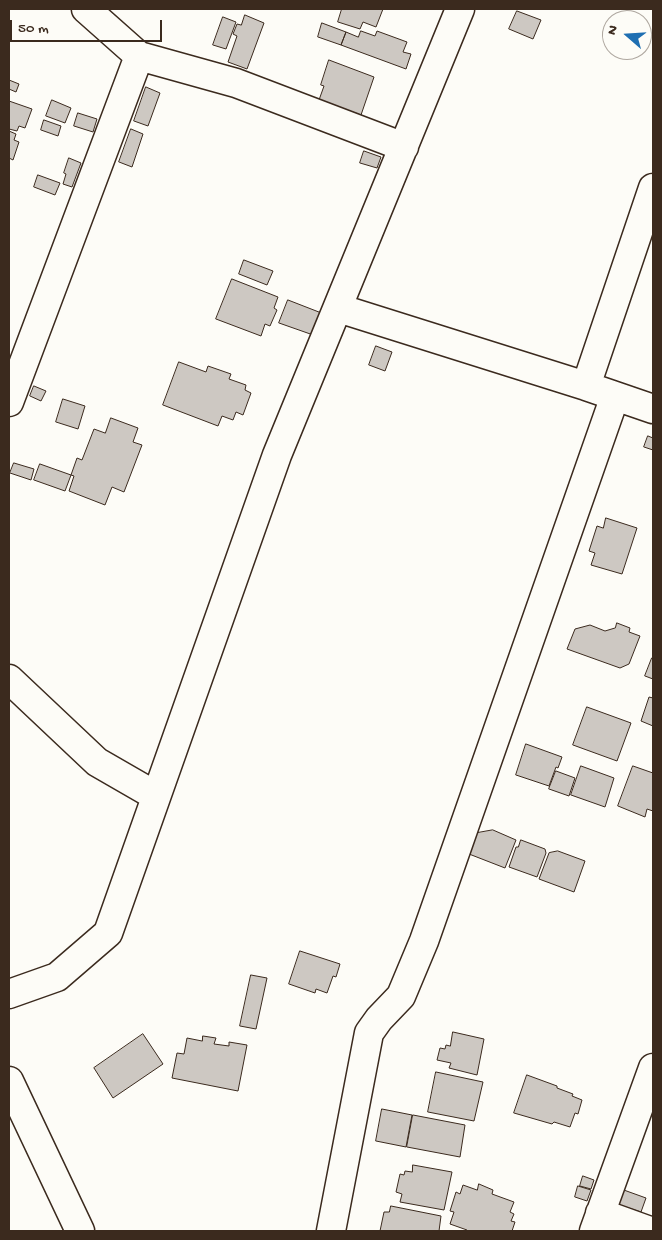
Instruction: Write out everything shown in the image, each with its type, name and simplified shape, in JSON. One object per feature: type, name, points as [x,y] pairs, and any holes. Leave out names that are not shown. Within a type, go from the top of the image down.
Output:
[{"type":"street","points":[[86,9],[139,56],[236,83],[404,147]]},
{"type":"street","points":[[9,994],[57,977],[108,933],[277,455],[460,9]]},
{"type":"street","points":[[9,402],[139,56]]},
{"type":"street","points":[[586,386],[653,188]]},
{"type":"street","points":[[338,308],[653,409]]},
{"type":"street","points":[[331,1231],[369,1032],[378,1019],[400,996],[424,941],[615,396]]},
{"type":"street","points":[[9,679],[97,762],[156,796]]},
{"type":"street","points":[[650,1231],[597,1222],[653,1068]]},
{"type":"street","points":[[9,1082],[80,1231]]},
{"type":"building","points":[[342,9],[383,9],[376,27],[363,22],[360,29],[338,22]]},
{"type":"building","points":[[517,11],[541,20],[533,39],[509,29]]},
{"type":"building","points":[[245,15],[264,23],[247,69],[228,62],[237,36],[233,34],[237,24],[241,25]]},
{"type":"building","points":[[223,17],[236,22],[226,49],[213,45]]},
{"type":"building","points":[[322,23],[346,32],[341,45],[318,37]]},
{"type":"building","points":[[361,31],[375,36],[377,31],[407,42],[403,52],[411,54],[406,69],[341,45],[346,32],[358,37]]},
{"type":"building","points":[[329,60],[374,77],[361,115],[319,100],[324,86],[321,85]]},
{"type":"building","points":[[9,80],[19,84],[16,92],[9,89]]},
{"type":"building","points":[[146,87],[160,93],[148,126],[134,121]]},
{"type":"building","points":[[52,100],[71,108],[65,123],[46,116]]},
{"type":"building","points":[[9,101],[32,109],[25,128],[19,126],[17,131],[9,129]]},
{"type":"building","points":[[78,113],[97,119],[93,132],[74,126]]},
{"type":"building","points":[[44,120],[61,126],[58,136],[41,130]]},
{"type":"building","points":[[131,129],[143,134],[132,167],[119,162]]},
{"type":"building","points":[[9,131],[16,134],[14,140],[19,142],[13,160],[9,158]]},
{"type":"building","points":[[364,151],[381,157],[377,168],[360,163]]},
{"type":"building","points":[[69,158],[81,163],[72,187],[63,184]]},
{"type":"building","points":[[38,175],[60,183],[55,195],[34,187]]},
{"type":"building","points":[[244,260],[273,271],[267,285],[239,274]]},
{"type":"building","points":[[232,279],[278,297],[274,308],[277,310],[270,326],[265,324],[261,336],[216,319]]},
{"type":"building","points":[[288,300],[324,314],[316,336],[279,323]]},
{"type":"building","points":[[376,346],[392,352],[385,371],[369,365]]},
{"type":"building","points":[[179,362],[206,372],[208,366],[231,374],[229,379],[246,385],[245,390],[251,393],[243,415],[236,412],[233,420],[222,416],[218,426],[163,405]]},
{"type":"building","points":[[34,386],[46,391],[41,401],[30,396]]},
{"type":"building","points":[[63,399],[85,406],[78,429],[56,422]]},
{"type":"building","points":[[111,418],[138,428],[133,442],[142,445],[124,492],[112,487],[105,505],[69,491],[74,476],[71,475],[77,458],[82,460],[94,429],[105,433]]},
{"type":"building","points":[[648,436],[653,438],[653,450],[644,447]]},
{"type":"building","points":[[14,463],[34,469],[31,480],[10,473]]},
{"type":"building","points":[[40,464],[71,475],[65,491],[34,480]]},
{"type":"building","points":[[606,518],[637,528],[622,574],[591,565],[595,553],[589,551],[597,526],[603,528]]},
{"type":"building","points":[[617,623],[630,628],[629,632],[640,636],[629,664],[620,668],[567,649],[575,629],[590,625],[605,631],[615,628]]},
{"type":"building","points":[[653,658],[653,679],[645,676]]},
{"type":"building","points":[[649,697],[653,698],[653,726],[641,721]]},
{"type":"building","points":[[587,707],[631,723],[617,761],[573,745]]},
{"type":"building","points":[[526,744],[562,757],[549,786],[516,775]]},
{"type":"building","points":[[581,766],[614,778],[605,807],[571,795]]},
{"type":"building","points":[[633,766],[653,773],[653,811],[647,809],[645,817],[618,806]]},
{"type":"building","points":[[556,771],[575,778],[569,796],[549,789]]},
{"type":"building","points":[[493,830],[516,840],[505,868],[469,854],[477,833]]},
{"type":"building","points":[[521,840],[545,849],[546,853],[537,877],[509,867],[516,847],[518,847]]},
{"type":"building","points":[[558,851],[585,861],[574,892],[539,879],[549,853]]},
{"type":"building","points":[[300,951],[340,964],[336,977],[333,976],[327,993],[316,989],[315,993],[289,984]]},
{"type":"building","points":[[251,975],[267,978],[256,1029],[240,1026]]},
{"type":"building","points":[[453,1032],[484,1039],[477,1075],[449,1068],[451,1063],[437,1060],[440,1048],[445,1049],[446,1045],[450,1046]]},
{"type":"building","points":[[143,1034],[163,1064],[113,1098],[94,1068]]},
{"type":"building","points":[[203,1036],[216,1038],[214,1044],[229,1046],[229,1042],[247,1045],[238,1091],[172,1078],[177,1053],[184,1054],[187,1038],[202,1041]]},
{"type":"building","points":[[436,1072],[483,1082],[474,1121],[428,1112]]},
{"type":"building","points":[[527,1075],[557,1086],[557,1088],[573,1094],[572,1096],[582,1100],[578,1114],[575,1113],[570,1127],[514,1113]]},
{"type":"building","points":[[382,1109],[412,1115],[406,1147],[376,1141]]},
{"type":"building","points":[[413,1115],[465,1125],[460,1157],[407,1147]]},
{"type":"building","points":[[413,1165],[452,1172],[444,1210],[400,1202],[402,1194],[396,1192],[400,1174],[404,1175],[405,1171],[412,1172]]},
{"type":"building","points":[[583,1176],[594,1180],[591,1189],[580,1186]]},
{"type":"building","points":[[479,1184],[493,1190],[492,1194],[514,1202],[510,1212],[514,1214],[511,1221],[515,1222],[512,1231],[467,1231],[450,1224],[454,1212],[450,1211],[456,1192],[460,1194],[463,1185],[477,1190]]},
{"type":"building","points":[[578,1186],[591,1190],[587,1201],[575,1197]]},
{"type":"building","points":[[621,1189],[646,1198],[641,1212],[616,1204]]},
{"type":"building","points":[[391,1206],[441,1216],[439,1231],[380,1231],[384,1212],[389,1212]]}]
